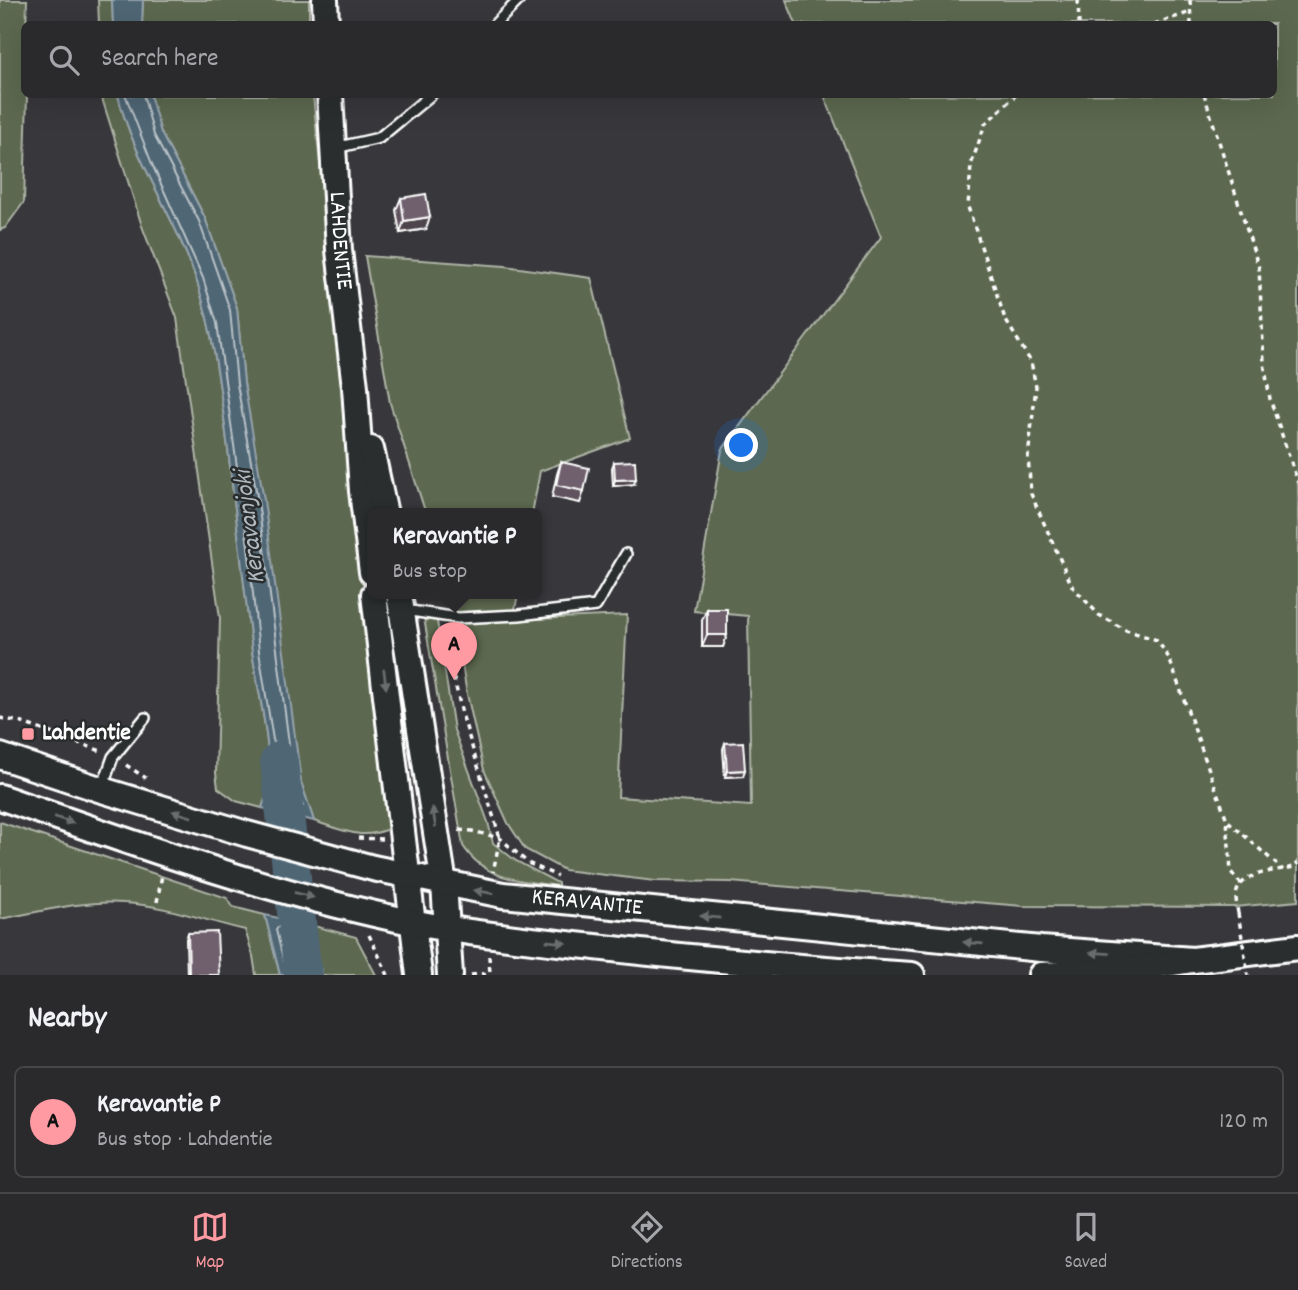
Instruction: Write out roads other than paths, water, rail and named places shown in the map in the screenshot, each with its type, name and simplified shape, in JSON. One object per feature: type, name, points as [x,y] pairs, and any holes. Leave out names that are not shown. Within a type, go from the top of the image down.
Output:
[{"type":"main road","points":[[325,0],[326,21]]},
{"type":"main road","name":"LAHDENTIE","points":[[330,98],[339,250],[355,387],[367,532]]},
{"type":"main road","name":"LAHDENTIE","points":[[355,387],[384,508]]},
{"type":"main road","points":[[401,602],[444,884],[450,975]]},
{"type":"main road","points":[[376,603],[419,975]]},
{"type":"main road","name":"KERAVANTIE","points":[[0,755],[102,790],[247,834],[408,876],[503,895],[1041,949],[1193,960]]},
{"type":"main road","name":"KERAVANTIE","points":[[0,797],[167,856],[252,882],[413,922],[488,935],[768,966],[912,975]]},
{"type":"main road","name":"KERAVANTIE","points":[[1041,975],[1122,971],[1298,947]]},
{"type":"lane","points":[[498,21],[519,0]]},
{"type":"lane","points":[[333,149],[379,138],[427,98]]},
{"type":"lane","points":[[376,603],[401,602],[458,618],[519,615],[596,606],[626,554]]},
{"type":"lane","points":[[102,790],[113,757],[145,718]]},
{"type":"water","points":[[112,0],[143,0],[142,21],[113,21]]},
{"type":"water","points":[[119,98],[151,98],[161,133],[205,218],[237,308],[244,383],[264,500],[301,782],[314,821],[262,808],[267,792],[268,773],[266,731],[252,651],[227,441],[212,343],[204,304],[189,261],[125,119]]},
{"type":"water","points":[[265,915],[314,926],[314,944],[322,975],[280,975]]},
{"type":"waterway","name":"Keravanjoki","points":[[279,761],[303,975]]},
{"type":"place","name":"Keravantie P","points":[[454,680]]},
{"type":"place","name":"Lahdentie","points":[[28,734]]}]
